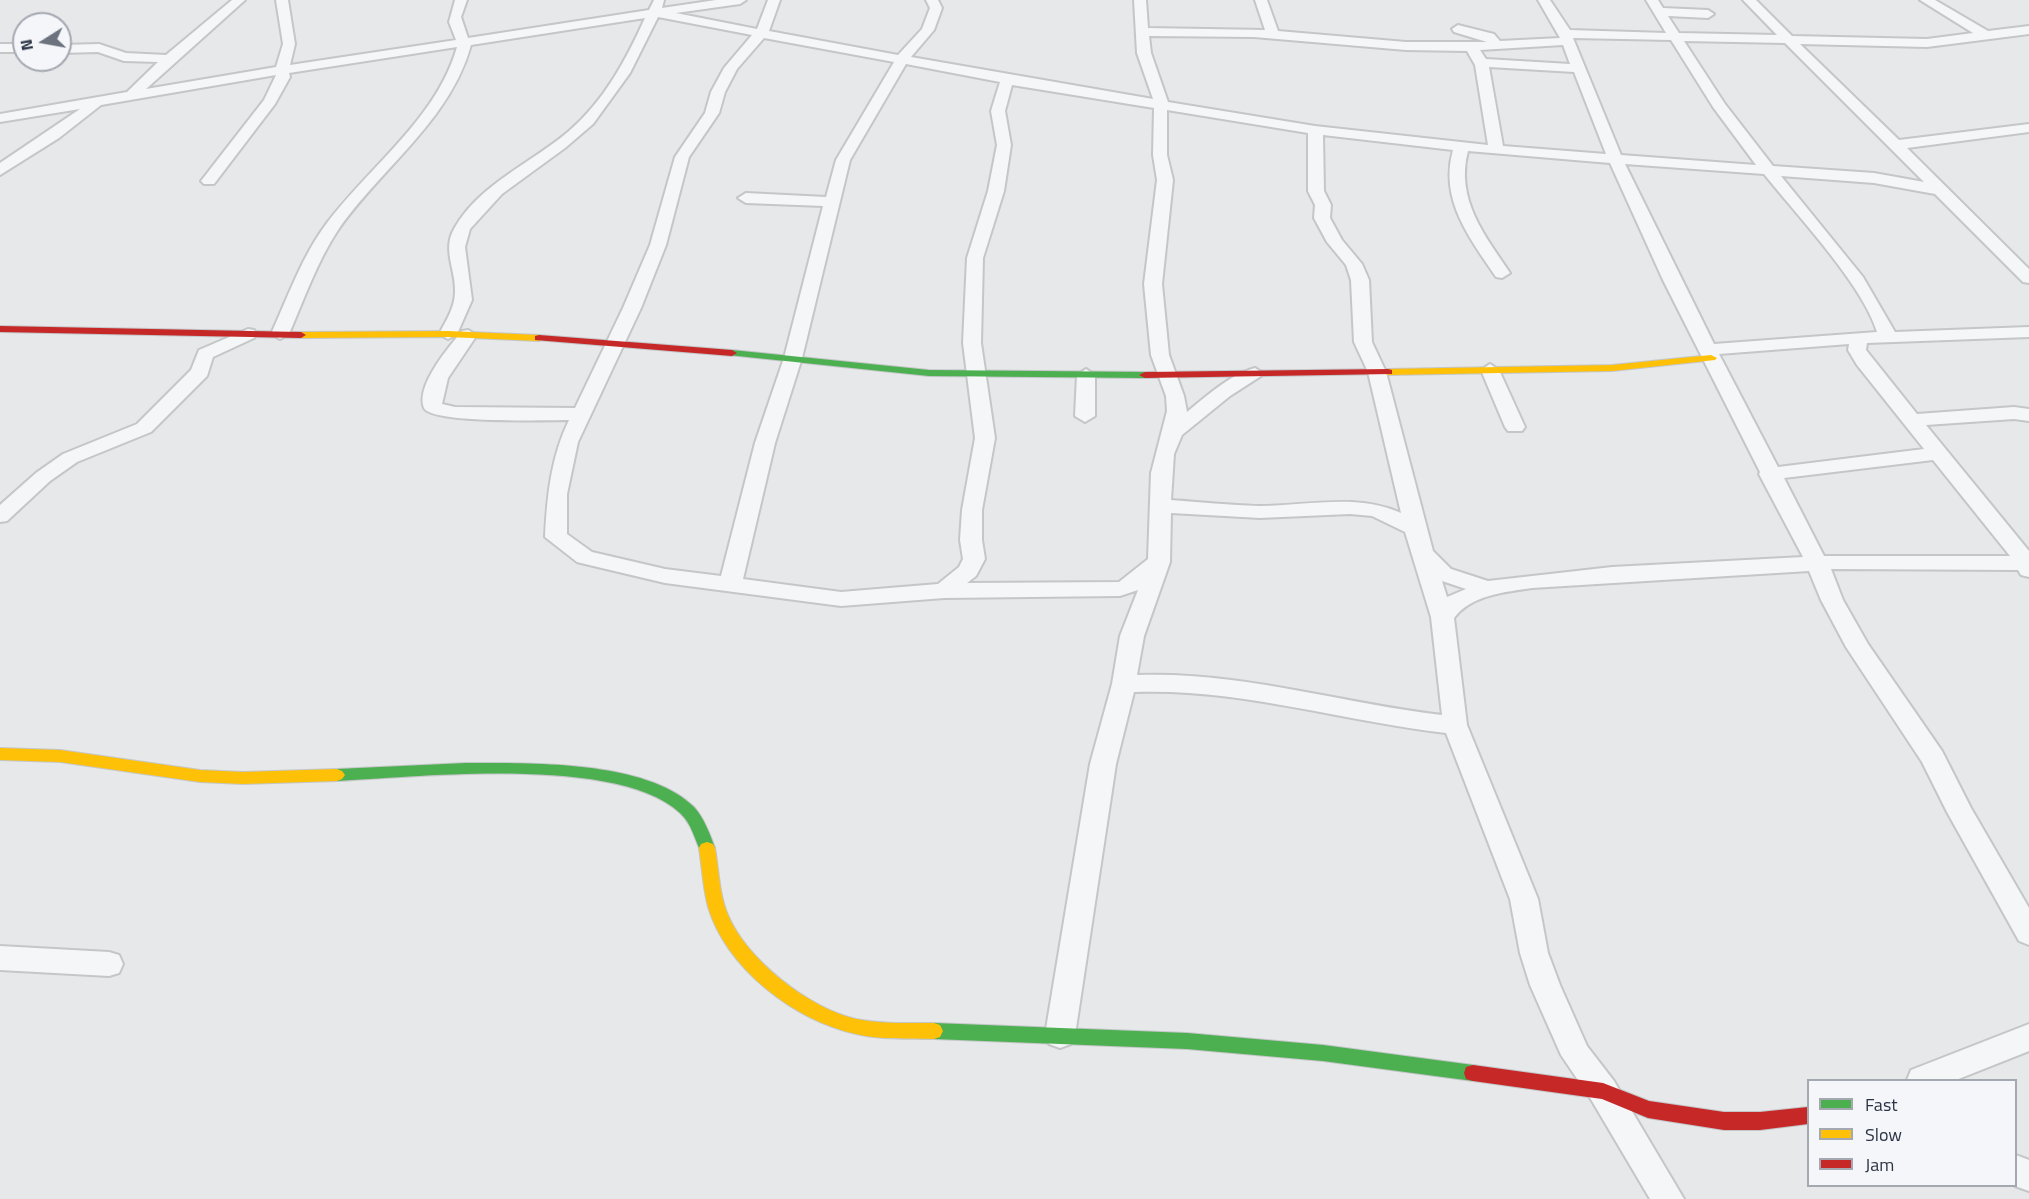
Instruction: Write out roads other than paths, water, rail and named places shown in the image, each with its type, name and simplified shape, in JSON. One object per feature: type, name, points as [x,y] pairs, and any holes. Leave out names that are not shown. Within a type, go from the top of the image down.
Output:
[{"type":"street","points":[[130,97],[169,59],[238,0]]},
{"type":"street","points":[[209,181],[270,101],[284,77],[282,70],[289,44],[282,0]]},
{"type":"street","points":[[461,0],[454,20],[455,30],[465,43]]},
{"type":"street","points":[[0,118],[282,70],[465,43],[657,6],[740,0]]},
{"type":"street","points":[[774,0],[763,31],[731,68],[718,92],[712,113],[682,157],[658,245],[615,344],[568,442],[557,494],[556,537],[585,557],[665,576],[842,599],[944,591],[1120,589],[1158,562]]},
{"type":"street","points":[[730,586],[765,443],[793,358],[843,160],[902,59],[928,30],[936,8],[932,0]]},
{"type":"street","points":[[1060,1035],[1103,764],[1124,684],[1132,636],[1158,562],[1161,544],[1159,506],[1164,454],[1173,432],[1177,411],[1175,396],[1166,375],[1158,342],[1153,284],[1165,180],[1160,155],[1159,113],[1162,106],[1144,52],[1140,0]]},
{"type":"street","points":[[1261,0],[1273,36]]},
{"type":"street","points":[[1544,0],[1566,37],[1617,160],[1671,280],[1769,474],[1817,563],[1832,600],[1858,647],[1933,758],[1960,812],[2029,933]]},
{"type":"street","points":[[1652,0],[1673,37],[1745,141],[1772,171],[1867,295],[1886,330],[1884,339]]},
{"type":"street","points":[[1749,0],[1792,40],[2029,278]]},
{"type":"street","points":[[1926,0],[1987,36]]},
{"type":"street","points":[[657,6],[763,31],[1007,80],[1315,130],[1496,150],[1874,178],[1941,190]]},
{"type":"street","points":[[448,334],[463,300],[457,264],[457,247],[461,229],[500,189],[539,163],[590,117],[635,56],[657,6]]},
{"type":"street","points":[[1660,12],[1708,14]]},
{"type":"street","points":[[1458,29],[1489,37],[1496,46]]},
{"type":"street","points":[[1144,32],[1254,33],[1406,46],[1471,47],[1566,37],[1927,43],[2029,30]]},
{"type":"street","points":[[280,334],[330,230],[351,202],[410,136],[446,87],[458,69],[465,43]]},
{"type":"street","points":[[1471,47],[1481,63],[1496,150]]},
{"type":"street","points":[[72,49],[99,48],[124,57],[169,59]]},
{"type":"street","points":[[1481,63],[1580,68]]},
{"type":"street","points":[[944,591],[968,571],[974,559],[971,540],[972,510],[985,438],[972,343],[975,258],[996,191],[1004,145],[998,111],[1007,80]]},
{"type":"street","points":[[0,170],[54,135],[98,102]]},
{"type":"street","points":[[1896,145],[2029,128]]},
{"type":"street","points":[[1315,130],[1316,191],[1323,205],[1322,218],[1335,242],[1354,264],[1360,280],[1363,342],[1377,372],[1415,528],[1442,617],[1455,724],[1524,899],[1534,952],[1545,985],[1576,1055],[1604,1091],[1668,1199]]},
{"type":"street","points":[[1462,145],[1456,160],[1454,186],[1472,228],[1502,273]]},
{"type":"street","points":[[746,198],[832,201]]},
{"type":"street","points":[[0,329],[248,334],[448,334],[793,358],[906,372],[1086,375],[1612,368],[1789,340],[1884,339],[2029,332]]},
{"type":"street","points":[[0,516],[42,477],[70,458],[144,428],[200,372],[205,354],[248,334]]},
{"type":"street","points":[[468,335],[438,380],[431,395],[433,407],[454,413],[580,414]]},
{"type":"street","points":[[1859,339],[1857,350],[1864,362],[2028,565]]},
{"type":"street","points":[[1490,370],[1515,427]]},
{"type":"street","points":[[1173,432],[1223,392],[1255,374]]},
{"type":"street","points":[[1085,416],[1086,375]]},
{"type":"street","points":[[1912,420],[2014,413],[2029,415]]},
{"type":"street","points":[[1769,474],[1937,453]]},
{"type":"street","points":[[1159,506],[1260,512],[1350,508],[1376,510],[1415,528]]},
{"type":"street","points":[[1424,555],[1443,573],[1487,588]]},
{"type":"street","points":[[1442,617],[1453,603],[1487,588],[1612,574],[1893,561],[2028,565]]},
{"type":"street","points":[[1124,684],[1161,681],[1195,684],[1281,696],[1384,716],[1455,724]]},
{"type":"street","points":[[0,754],[60,756],[200,776],[243,778],[546,768],[577,771],[660,792],[694,818],[711,857],[716,903],[726,929],[744,956],[819,1011],[844,1023],[884,1029],[1186,1041],[1323,1053],[1604,1091],[1648,1109],[1724,1121],[1760,1121],[1807,1116]]},
{"type":"street","points":[[0,958],[109,964]]},
{"type":"street","points":[[1924,1079],[2029,1037]]}]
